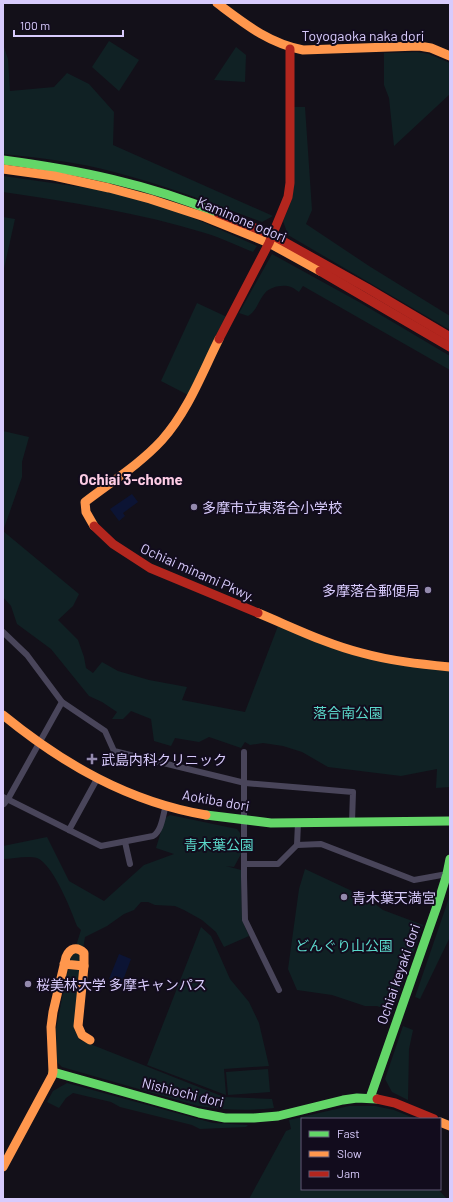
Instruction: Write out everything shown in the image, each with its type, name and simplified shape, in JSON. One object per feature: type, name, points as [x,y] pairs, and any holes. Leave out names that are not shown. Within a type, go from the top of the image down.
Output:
[{"type":"street","name":"Toyogaoka naka dori","points":[[217,3],[262,37],[290,48],[303,50],[419,46],[431,48],[450,56]]},
{"type":"street","points":[[270,239],[288,197],[290,183],[290,48]]},
{"type":"street","name":"Kaminone odori","points":[[3,160],[55,167],[90,174],[153,189],[209,209],[367,288],[450,336]]},
{"type":"street","name":"Kaminone odori","points":[[3,170],[54,176],[150,198],[270,239],[450,347]]},
{"type":"street","name":"Ochiai minami Pkwy.","points":[[270,239],[186,407],[158,444],[85,502],[85,511],[94,524],[118,548],[144,566],[159,573],[330,643],[361,653],[397,661],[450,667]]},
{"type":"street","points":[[3,632],[27,655],[62,702],[105,730],[114,751],[245,783],[353,792],[352,822]]},
{"type":"street","points":[[62,702],[5,800],[101,846],[153,836],[156,834],[166,805]]},
{"type":"street","name":"Aokiba dori","points":[[3,715],[68,763],[97,779],[128,793],[166,805],[215,817],[298,823],[450,821]]},
{"type":"street","points":[[244,752],[245,920],[279,990]]},
{"type":"street","points":[[69,830],[97,779]]},
{"type":"street","points":[[244,864],[278,864],[297,845],[298,823]]},
{"type":"street","points":[[125,842],[130,864]]},
{"type":"street","points":[[297,845],[321,844],[414,880],[447,874]]},
{"type":"street","name":"Ochiai keyaki dori","points":[[370,1098],[447,874],[450,859]]},
{"type":"street","points":[[3,1167],[50,1081],[53,1072],[53,1012],[66,957],[69,951],[77,948],[84,953],[78,1026],[82,1035],[90,1040]]},
{"type":"street","points":[[64,964],[84,966]]},
{"type":"street","name":"Nishiochi dori","points":[[53,1072],[199,1113],[225,1118],[278,1116],[343,1100],[370,1098],[395,1103],[432,1118]]},
{"type":"green space","points":[[109,41],[139,60],[119,91],[92,67]]},
{"type":"green space","points":[[3,44],[8,59],[10,91],[54,87],[67,73],[89,84],[114,112],[113,145],[273,216],[262,222],[170,189],[114,172],[73,163],[3,154]]},
{"type":"green space","points":[[236,47],[246,55],[245,82],[214,80]]},
{"type":"green space","points":[[417,52],[429,54],[450,63],[450,94],[394,146],[389,98],[384,85],[384,53]]},
{"type":"green space","points":[[293,107],[305,107],[312,210],[306,224],[369,266],[450,316],[450,330],[288,235],[283,221],[292,199],[294,184]]},
{"type":"green space","points":[[3,176],[109,191],[149,201],[203,222],[257,246],[253,252],[211,235],[131,214],[3,192]]},
{"type":"green space","points":[[3,217],[15,219],[3,273]]},
{"type":"green space","points":[[272,254],[359,302],[450,356],[450,370],[303,286],[299,292],[288,286],[273,288],[265,293],[251,314],[248,316],[239,313]]},
{"type":"green space","points":[[197,303],[227,317],[188,395],[161,381]]},
{"type":"green space","points":[[3,431],[29,437],[22,462],[22,477],[3,531]]},
{"type":"green space","name":"落合南公園","points":[[3,531],[79,594],[73,606],[58,620],[78,640],[86,668],[93,673],[102,662],[118,671],[149,680],[187,687],[182,700],[245,712],[278,626],[328,646],[450,671],[450,787],[436,788],[437,769],[401,776],[328,767],[302,752],[283,746],[263,743],[250,745],[245,742],[241,748],[209,737],[199,742],[175,738],[171,746],[154,741],[151,719],[131,711],[123,719],[112,719],[117,712],[102,702],[89,696],[51,649],[17,624],[11,606],[3,597]]},
{"type":"green space","name":"青木葉公園","points":[[170,815],[237,829],[240,833],[241,854],[234,867],[226,866],[241,870],[242,920],[249,936],[224,947],[216,932],[202,920],[184,910],[175,906],[155,905],[148,902],[141,902],[134,910],[124,914],[107,926],[85,937],[79,974],[74,1029],[80,1040],[224,1097],[272,1099],[274,1108],[236,1110],[198,1106],[62,1067],[57,1062],[56,1029],[67,973],[71,961],[69,955],[74,952],[81,930],[77,926],[61,888],[43,862],[33,857],[3,859],[3,846],[47,837],[69,881],[104,901],[144,865],[174,854],[156,848],[165,818]]},
{"type":"green space","name":"どんぐり山公園","points":[[305,869],[367,898],[383,910],[423,925],[393,1012],[377,1006],[365,1006],[332,995],[297,990],[288,969],[299,889]]},
{"type":"green space","points":[[450,895],[450,937],[420,999],[415,997]]},
{"type":"green space","points":[[201,927],[211,936],[230,979],[249,1002],[259,1023],[269,1066],[224,1069],[226,1095],[147,1065]]},
{"type":"green space","points":[[403,1026],[413,1030],[409,1049],[408,1100],[392,1092],[385,1079]]},
{"type":"green space","points":[[268,1069],[270,1092],[228,1095],[226,1072]]},
{"type":"green space","points":[[67,1083],[213,1123],[248,1125],[246,1127],[200,1129],[192,1125],[120,1107],[111,1102],[73,1093],[66,1098],[59,1108],[47,1102],[53,1091]]},
{"type":"green space","points":[[349,1106],[375,1106],[394,1110],[414,1118],[301,1118],[301,1190],[439,1190],[447,1199],[249,1199],[286,1131],[291,1129],[289,1120]]},
{"type":"water","points":[[132,494],[138,502],[123,513],[125,516],[119,521],[110,509]]},
{"type":"water","points":[[119,954],[131,959],[122,983],[109,979]]},
{"type":"traffic: fast","points":[[3,160],[58,168],[112,179],[165,194],[218,213]]},
{"type":"traffic: fast","points":[[206,815],[271,823],[450,821]]},
{"type":"traffic: fast","points":[[370,1098],[437,906],[450,859]]},
{"type":"traffic: fast","points":[[53,1072],[199,1113],[225,1118],[278,1116],[343,1100],[357,1098],[377,1099]]},
{"type":"traffic: slow","points":[[217,3],[257,32],[279,43],[303,50],[419,46],[431,48],[450,56]]},
{"type":"traffic: slow","points":[[3,169],[54,176],[150,199],[205,217],[269,243],[320,271]]},
{"type":"traffic: slow","points":[[94,526],[86,512],[85,502],[135,465],[162,440],[187,404],[219,339]]},
{"type":"traffic: slow","points":[[258,613],[322,640],[373,656],[450,667]]},
{"type":"traffic: slow","points":[[3,715],[26,733],[73,765],[124,791],[150,801],[206,815]]},
{"type":"traffic: slow","points":[[3,1167],[52,1076],[51,1027],[53,1012],[66,957],[74,949],[79,949],[84,953],[84,966],[64,964]]},
{"type":"traffic: slow","points":[[84,966],[78,1026],[82,1035],[90,1040]]},
{"type":"traffic: slow","points":[[441,1122],[450,1126]]},
{"type":"traffic: jam","points":[[219,339],[269,243],[288,197],[290,183],[290,49]]},
{"type":"traffic: jam","points":[[218,213],[272,235],[367,288],[450,337]]},
{"type":"traffic: jam","points":[[320,271],[450,347]]},
{"type":"traffic: jam","points":[[94,526],[113,544],[150,568],[258,613]]},
{"type":"traffic: jam","points":[[377,1099],[395,1103],[432,1118]]},
{"type":"place","name":"多摩市立東落合小学校","points":[[194,507]]},
{"type":"place","name":"多摩落合郵便局","points":[[428,590]]},
{"type":"place","name":"武島内科クリニック","points":[[92,759]]},
{"type":"place","name":"青木葉天満宮","points":[[344,897]]},
{"type":"place","name":"桜美林大学 多摩キャンパス","points":[[28,984]]},
{"type":"district","name":"Ochiai 3-chome","points":[[131,479]]}]
